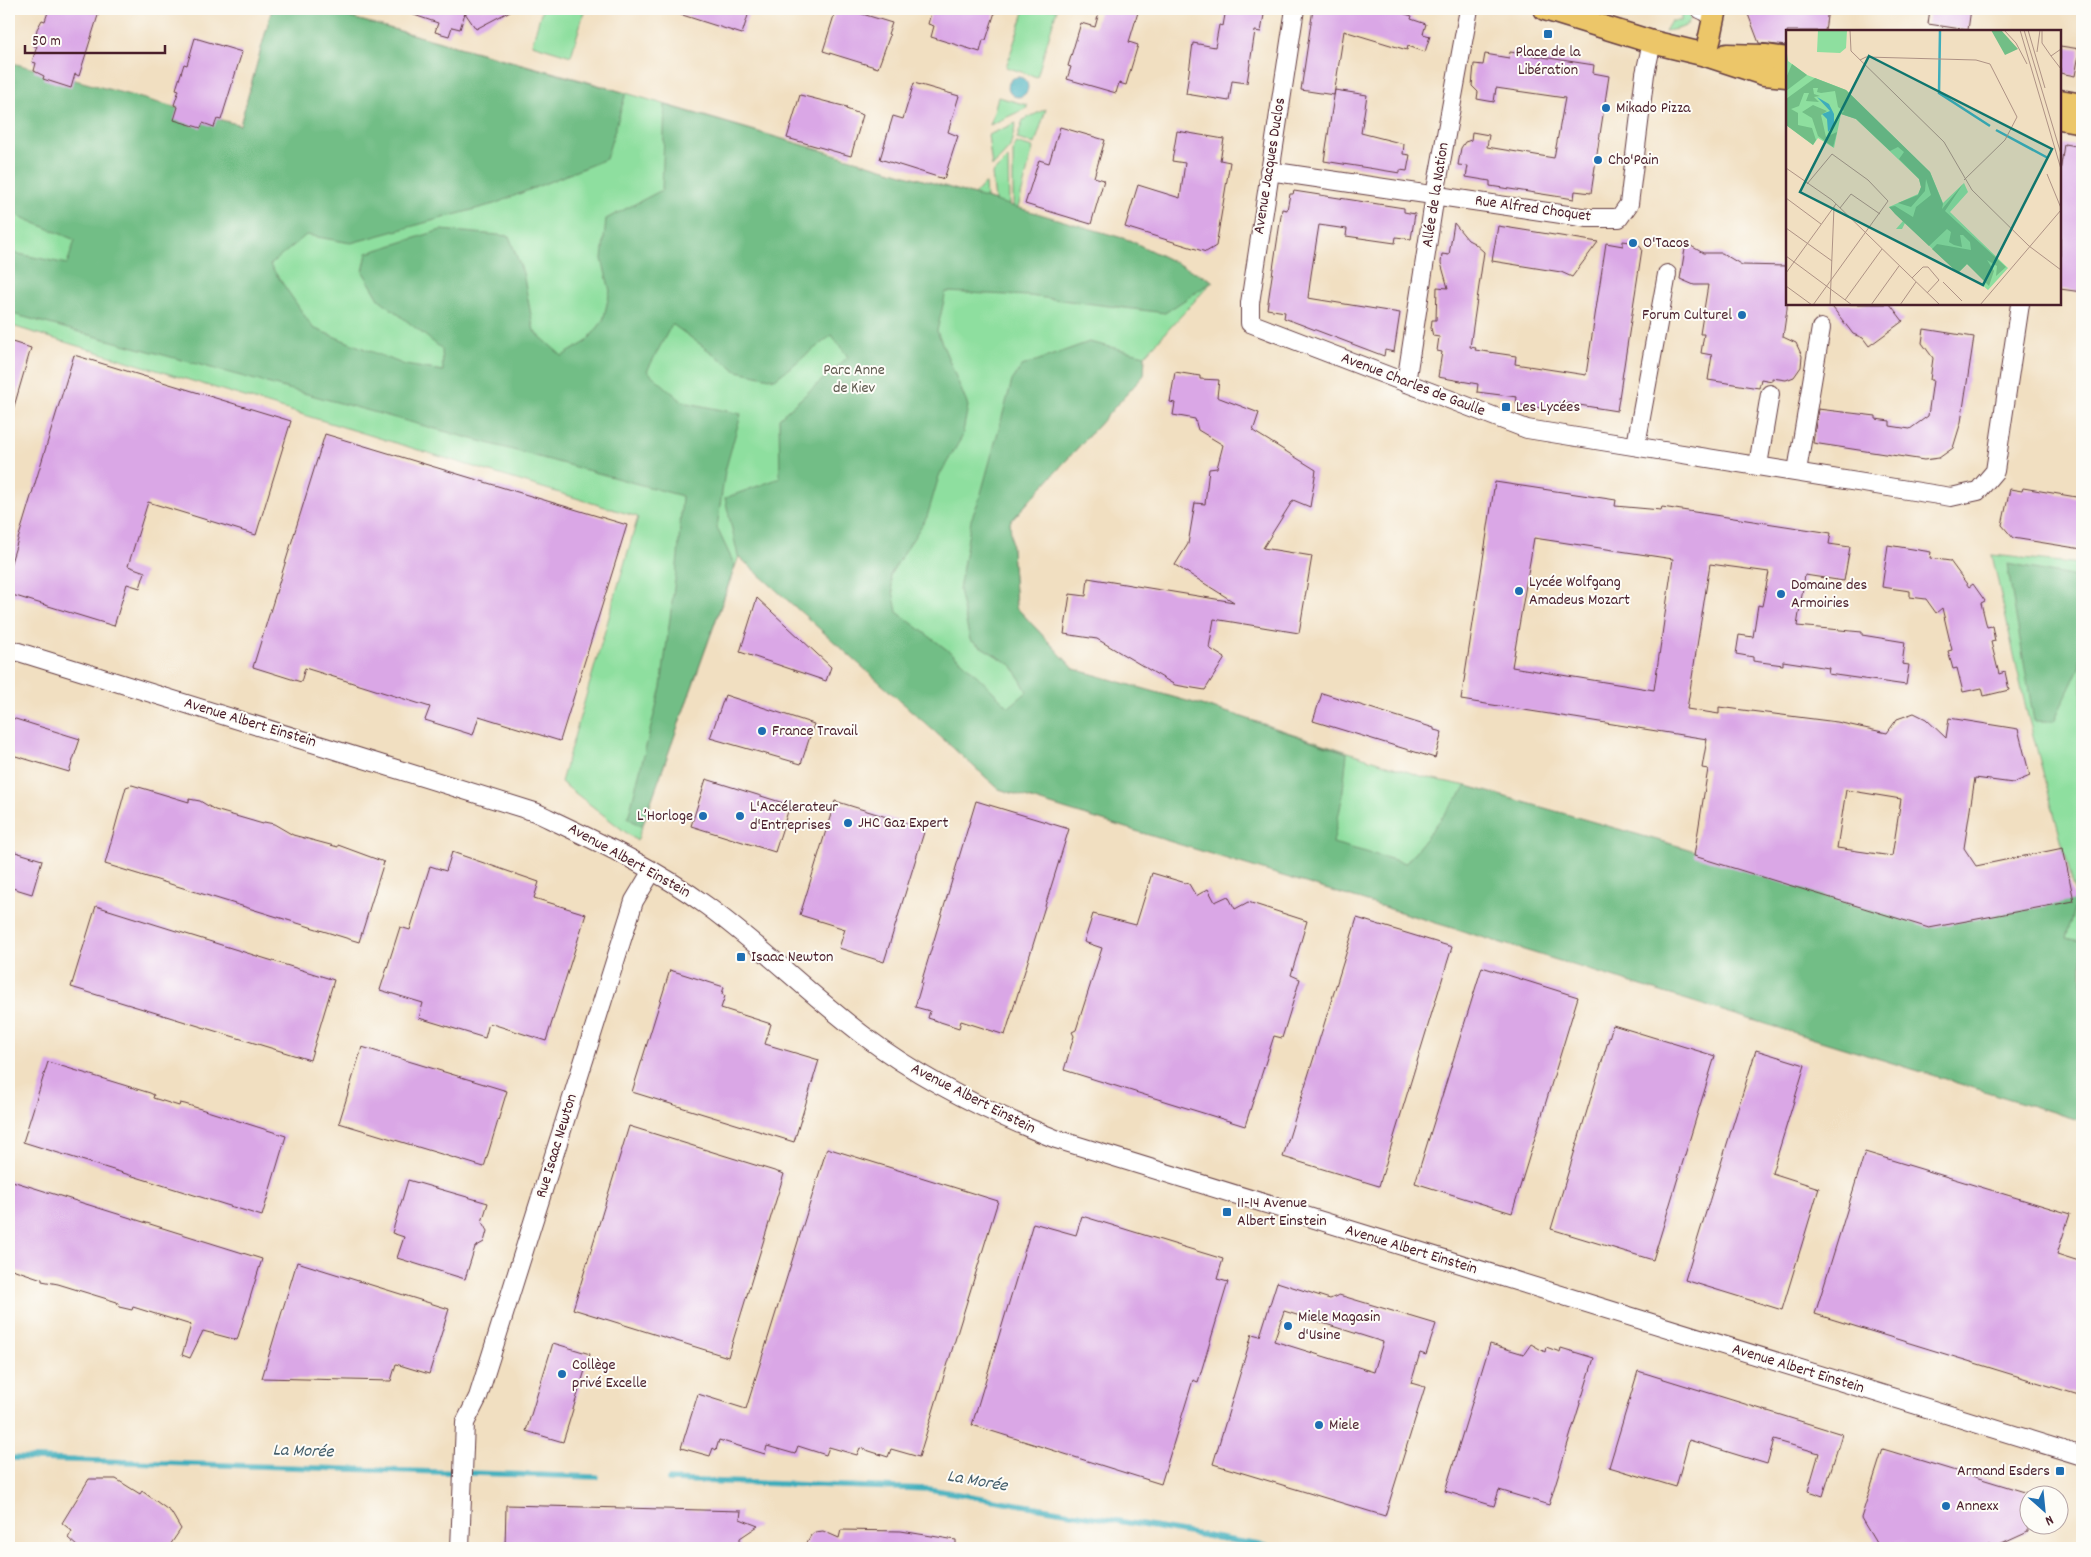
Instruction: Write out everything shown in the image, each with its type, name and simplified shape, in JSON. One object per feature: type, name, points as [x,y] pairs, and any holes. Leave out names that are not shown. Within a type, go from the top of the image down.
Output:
[{"type":"main road","points":[[1545,9],[1652,42],[1706,55],[1764,82],[1786,76]]},
{"type":"main road","points":[[1706,55],[1710,11]]},
{"type":"main road","points":[[1706,55],[1765,56],[1786,59]]},
{"type":"main road","points":[[2061,101],[2082,105]]},
{"type":"main road","points":[[2061,118],[2082,122]]},
{"type":"street","name":"Avenue Jacques Duclos","points":[[1250,323],[1250,303],[1295,9]]},
{"type":"street","name":"Allée de la Nation","points":[[1406,383],[1435,195],[1469,9]]},
{"type":"street","name":"Rue Alfred Choquet","points":[[1269,171],[1588,218],[1619,218],[1629,204],[1645,74],[1652,42]]},
{"type":"street","points":[[2061,112],[2064,110],[2082,112]]},
{"type":"street","points":[[1636,445],[1667,274]]},
{"type":"street","name":"Avenue Charles de Gaulle","points":[[1250,323],[1528,429],[1951,497],[1978,491],[1994,470],[2020,305]]},
{"type":"street","points":[[1797,471],[1821,328]]},
{"type":"street","points":[[1758,465],[1770,394]]},
{"type":"street","name":"Avenue Albert Einstein","points":[[9,649],[535,812],[652,871],[708,907],[778,963],[831,1010],[902,1063],[1016,1123],[1093,1152],[2082,1456]]},
{"type":"street","name":"Rue Isaac Newton","points":[[460,1548],[465,1423],[478,1397],[634,901],[652,871]]},
{"type":"green space","name":"Parc Anne de Kiev","points":[[272,9],[319,9],[585,81],[974,195],[985,183],[986,198],[995,201],[992,174],[1008,158],[1009,205],[1013,207],[1013,151],[1016,143],[1033,148],[1018,208],[1129,240],[1213,281],[1145,355],[1144,375],[1010,522],[1016,607],[1074,669],[1236,715],[1424,777],[1467,786],[1685,848],[1929,926],[2077,899],[2026,709],[1992,555],[2082,564],[2082,1121],[999,789],[739,556],[637,841],[561,782],[638,517],[9,325],[9,66],[240,125]]},
{"type":"green space","name":"Parc Anne de Kiev","points":[[272,9],[319,9],[626,93],[606,159],[494,204],[351,243],[306,235],[270,265],[313,328],[405,365],[443,371],[442,349],[379,299],[363,272],[367,253],[441,230],[509,236],[523,273],[534,331],[562,356],[586,342],[603,321],[610,291],[602,259],[606,219],[662,190],[665,105],[1129,240],[1213,281],[1165,313],[1029,296],[946,292],[937,331],[968,406],[962,437],[939,476],[927,517],[890,575],[897,612],[962,661],[1009,707],[1027,692],[1013,666],[970,640],[959,590],[971,520],[980,497],[1012,381],[1022,366],[1089,342],[1145,355],[1144,375],[1010,522],[1016,607],[1074,669],[1236,715],[1347,753],[1342,799],[1333,843],[1406,863],[1467,786],[1685,848],[1929,926],[2077,899],[2066,938],[2082,941],[2082,1121],[999,789],[738,556],[725,498],[780,478],[779,418],[848,357],[832,335],[775,379],[737,371],[672,324],[647,371],[683,402],[741,414],[725,471],[717,528],[735,566],[642,827],[628,818],[661,687],[678,557],[682,496],[9,313],[9,252],[67,264],[75,240],[9,212],[9,62],[240,125]]},
{"type":"green space","points":[[542,9],[585,9],[571,56],[532,44]]},
{"type":"green space","points":[[1025,9],[1057,9],[1037,77],[1006,67]]},
{"type":"green space","points":[[1672,9],[1687,9],[1690,20],[1681,28],[1665,31],[1671,21],[1681,21],[1681,12],[1672,12]]},
{"type":"green space","points":[[998,97],[1027,105],[1027,108],[990,125]]},
{"type":"green space","points":[[1046,109],[1035,144],[1017,139],[1023,120]]},
{"type":"green space","points":[[1016,123],[1010,147],[992,167],[988,135]]},
{"type":"green space","points":[[2007,564],[2082,578],[2080,666],[2054,721],[2034,721]]},
{"type":"water","points":[[1018,77],[1025,80],[1028,87],[1025,94],[1018,97],[1011,94],[1008,87],[1011,80]]},
{"type":"building","points":[[49,9],[100,9],[79,76],[75,74],[71,88],[43,79],[44,76],[34,71],[36,63],[32,62],[37,46],[34,46],[37,29],[42,20],[45,21]]},
{"type":"building","points":[[406,9],[514,9],[476,29],[465,13],[460,29],[452,27],[449,36],[435,32],[438,23],[405,12]]},
{"type":"building","points":[[674,9],[750,9],[742,34],[673,12]]},
{"type":"building","points":[[836,9],[846,9],[892,23],[888,34],[890,35],[878,68],[823,51]]},
{"type":"building","points":[[932,9],[996,9],[980,52],[931,37],[934,26],[928,24]]},
{"type":"building","points":[[1100,9],[1139,9],[1129,42],[1138,45],[1126,85],[1119,83],[1116,93],[1067,79],[1071,67],[1068,66],[1081,23],[1095,27]]},
{"type":"building","points":[[1226,9],[1265,9],[1261,32],[1255,31],[1247,83],[1232,81],[1229,101],[1186,94],[1193,43],[1215,47],[1219,25],[1223,26]]},
{"type":"building","points":[[1313,9],[1389,9],[1412,16],[1411,19],[1426,24],[1423,34],[1430,36],[1425,52],[1408,46],[1407,50],[1344,31],[1334,95],[1301,90]]},
{"type":"building","points":[[1746,9],[1828,9],[1825,30],[1786,30],[1786,46],[1759,43]]},
{"type":"building","points":[[1930,9],[1971,9],[1968,30],[1928,24]]},
{"type":"building","points":[[195,38],[242,52],[221,120],[217,119],[214,127],[203,123],[201,128],[174,120],[178,107],[174,105],[179,90],[176,89],[184,64],[187,65]]},
{"type":"building","points":[[2061,46],[2080,49],[2075,76],[2061,73]]},
{"type":"building","points":[[1510,52],[1594,65],[1593,73],[1609,76],[1591,193],[1575,191],[1574,199],[1490,186],[1490,181],[1466,177],[1468,166],[1458,165],[1461,148],[1465,142],[1471,140],[1472,132],[1489,135],[1487,147],[1554,158],[1565,98],[1496,88],[1494,102],[1477,99],[1478,92],[1472,86],[1474,64],[1483,65],[1485,54],[1509,58]]},
{"type":"building","points":[[914,83],[959,96],[948,132],[958,136],[944,179],[880,159],[893,116],[903,119]]},
{"type":"building","points":[[1335,90],[1367,95],[1361,133],[1404,144],[1403,154],[1410,155],[1407,171],[1400,170],[1400,173],[1324,161]]},
{"type":"building","points":[[800,95],[847,107],[846,109],[863,115],[851,156],[787,138]]},
{"type":"building","points":[[1060,127],[1105,140],[1094,177],[1104,180],[1091,224],[1025,204],[1039,160],[1049,163]]},
{"type":"building","points":[[1177,131],[1224,139],[1220,160],[1230,162],[1216,246],[1206,252],[1125,227],[1138,185],[1180,198],[1185,163],[1172,161]]},
{"type":"building","points":[[2064,144],[2082,147],[2082,292],[2061,289],[2061,166]]},
{"type":"building","points":[[1294,191],[1404,208],[1404,212],[1415,214],[1411,239],[1396,237],[1395,243],[1346,236],[1347,229],[1319,225],[1311,275],[1308,298],[1400,313],[1394,352],[1385,350],[1384,356],[1284,318],[1285,312],[1267,309],[1282,209],[1287,210],[1290,194],[1293,194]]},
{"type":"building","points":[[1454,223],[1468,240],[1484,252],[1470,347],[1476,348],[1475,350],[1516,356],[1515,364],[1586,375],[1606,243],[1623,246],[1623,241],[1637,243],[1642,249],[1617,411],[1560,402],[1553,410],[1516,404],[1517,397],[1477,392],[1478,384],[1438,377],[1442,352],[1437,351],[1439,337],[1433,336],[1431,328],[1432,320],[1436,320],[1437,287],[1448,288],[1441,263],[1442,254],[1449,255]]},
{"type":"building","points":[[1498,226],[1598,242],[1572,277],[1561,272],[1492,261]]},
{"type":"building","name":"Forum Culturel","points":[[1686,243],[1703,253],[1722,253],[1742,265],[1786,266],[1787,309],[1783,337],[1796,343],[1802,356],[1801,367],[1794,377],[1786,380],[1772,378],[1772,381],[1761,379],[1759,388],[1708,380],[1712,355],[1701,353],[1704,334],[1700,334],[1708,285],[1694,285],[1680,279]]},
{"type":"building","points":[[1831,305],[1891,305],[1903,321],[1869,346],[1863,338],[1853,334]]},
{"type":"building","points":[[1924,329],[1974,337],[1961,422],[1953,448],[1939,458],[1924,460],[1813,443],[1818,409],[1876,416],[1876,419],[1890,421],[1890,426],[1910,429],[1928,416],[1933,380],[1930,380],[1933,358],[1922,343]]},
{"type":"building","points":[[9,341],[31,348],[13,410],[9,410]]},
{"type":"building","points":[[74,355],[291,421],[256,535],[148,502],[128,566],[145,572],[140,588],[127,584],[114,626],[9,594],[9,569]]},
{"type":"building","points":[[1175,372],[1200,376],[1200,379],[1219,380],[1217,397],[1259,413],[1253,431],[1316,470],[1310,507],[1293,500],[1263,548],[1312,556],[1299,633],[1214,619],[1209,648],[1225,658],[1205,690],[1175,685],[1097,639],[1064,634],[1070,594],[1086,596],[1088,578],[1234,602],[1175,565],[1188,544],[1195,503],[1205,504],[1209,469],[1217,468],[1223,445],[1198,430],[1195,419],[1173,415],[1175,403],[1170,402]]},
{"type":"building","points":[[325,434],[627,525],[560,741],[479,716],[473,735],[425,720],[430,707],[305,668],[301,682],[253,667]]},
{"type":"building","points":[[1495,482],[1616,500],[1615,506],[1661,510],[1662,507],[1831,533],[1829,544],[1850,547],[1844,581],[1805,575],[1797,626],[1862,632],[1862,635],[1905,642],[1902,664],[1909,665],[1906,685],[1828,674],[1829,668],[1783,661],[1783,665],[1753,661],[1753,657],[1736,654],[1739,635],[1753,637],[1758,605],[1762,606],[1769,572],[1710,564],[1687,709],[1719,714],[1719,707],[1837,722],[1887,733],[1897,719],[1914,713],[1926,719],[1946,738],[1949,718],[2018,729],[2030,776],[2013,783],[1975,778],[1964,848],[1976,866],[2063,848],[2074,901],[1929,928],[1694,856],[1708,769],[1702,768],[1707,739],[1461,700]],"holes":[[[1534,538],[1673,559],[1654,690],[1512,667]],[[1846,790],[1901,799],[1892,856],[1837,848]]]},
{"type":"building","points":[[2023,488],[2082,498],[2082,549],[2013,538],[2002,525],[2010,489],[2022,491]]},
{"type":"building","name":"Domaine des Armoiries","points":[[1888,545],[1931,552],[1930,558],[1950,561],[1969,587],[1973,584],[1985,601],[1981,603],[1987,627],[1992,626],[1995,641],[1991,642],[1999,674],[2005,672],[2009,690],[1984,696],[1982,688],[1963,692],[1957,668],[1953,669],[1948,651],[1952,650],[1942,608],[1936,613],[1926,599],[1910,597],[1910,591],[1882,587]]},
{"type":"building","points":[[757,598],[831,667],[826,681],[740,652]]},
{"type":"building","points":[[1322,693],[1442,732],[1435,758],[1313,721]]},
{"type":"building","name":"France Travail","points":[[725,695],[814,724],[801,764],[710,738]]},
{"type":"building","points":[[9,717],[80,739],[69,772],[9,754]]},
{"type":"building","name":"L'Accélerateur d'Entreprises","points":[[706,779],[790,805],[775,852],[691,826]]},
{"type":"building","points":[[132,785],[189,802],[189,799],[200,801],[215,810],[263,824],[264,822],[274,824],[293,835],[338,847],[338,845],[384,862],[359,942],[105,864],[126,787]]},
{"type":"building","points":[[835,801],[925,829],[884,962],[839,948],[845,929],[800,915]]},
{"type":"building","points":[[976,801],[1069,829],[1005,1035],[961,1021],[959,1028],[928,1018],[930,1011],[915,1007]]},
{"type":"building","points":[[9,850],[42,860],[32,894],[9,887]]},
{"type":"building","points":[[452,852],[539,882],[534,898],[586,914],[546,1041],[489,1023],[485,1038],[419,1018],[423,1003],[380,990],[400,927],[410,930],[430,866],[446,871]]},
{"type":"building","points":[[1152,873],[1189,884],[1196,896],[1208,889],[1215,902],[1228,896],[1235,909],[1248,902],[1307,921],[1291,975],[1300,979],[1282,1038],[1274,1036],[1245,1126],[1064,1070],[1074,1036],[1072,1032],[1076,1030],[1102,948],[1084,942],[1093,914],[1136,925]]},
{"type":"building","points":[[96,906],[334,980],[310,1060],[71,987]]},
{"type":"building","points":[[1357,918],[1452,947],[1379,1186],[1283,1157]]},
{"type":"building","points":[[1482,967],[1578,997],[1512,1213],[1415,1183]]},
{"type":"building","points":[[670,970],[724,987],[722,994],[725,996],[721,1008],[771,1024],[765,1044],[819,1060],[794,1142],[632,1092]]},
{"type":"building","points":[[1613,1025],[1715,1056],[1653,1260],[1551,1229]]},
{"type":"building","points":[[362,1047],[507,1091],[484,1167],[339,1123]]},
{"type":"building","points":[[1756,1050],[1805,1065],[1772,1173],[1819,1188],[1782,1310],[1685,1280]]},
{"type":"building","points":[[48,1062],[150,1093],[154,1095],[153,1098],[179,1106],[180,1103],[185,1104],[286,1136],[262,1216],[23,1142]]},
{"type":"building","points":[[629,1126],[784,1174],[728,1357],[573,1309]]},
{"type":"building","points":[[827,1148],[998,1201],[919,1457],[891,1449],[888,1457],[860,1448],[857,1455],[829,1447],[826,1455],[798,1446],[795,1454],[767,1446],[765,1454],[719,1440],[716,1450],[713,1448],[710,1456],[681,1448],[698,1394],[746,1409]]},
{"type":"building","points":[[1865,1152],[2070,1214],[2057,1254],[2082,1262],[2082,1396],[1815,1314]]},
{"type":"building","points":[[9,1180],[262,1259],[237,1340],[203,1331],[190,1358],[182,1355],[191,1325],[133,1307],[132,1310],[119,1307],[117,1302],[42,1281],[42,1279],[9,1268]]},
{"type":"building","points":[[408,1180],[488,1203],[482,1222],[487,1231],[484,1242],[475,1247],[465,1279],[397,1258],[404,1237],[392,1233]]},
{"type":"building","points":[[1082,1216],[1223,1259],[1217,1279],[1228,1282],[1198,1382],[1193,1380],[1161,1484],[972,1425],[1033,1223],[1076,1235]]},
{"type":"building","points":[[297,1262],[449,1309],[429,1374],[396,1364],[391,1381],[262,1378]]},
{"type":"building","name":"Miele","points":[[1277,1282],[1330,1299],[1339,1295],[1436,1324],[1426,1355],[1420,1353],[1411,1383],[1425,1387],[1385,1516],[1213,1464],[1252,1334],[1260,1336]],"holes":[[[1284,1311],[1383,1342],[1374,1372],[1274,1341]]]},
{"type":"building","points":[[553,1343],[590,1354],[563,1442],[526,1431]]},
{"type":"building","points":[[1490,1344],[1524,1354],[1531,1344],[1545,1352],[1546,1347],[1560,1352],[1561,1348],[1594,1358],[1549,1505],[1499,1490],[1494,1506],[1445,1491]]},
{"type":"building","points":[[1638,1371],[1842,1434],[1823,1496],[1808,1491],[1819,1453],[1774,1440],[1767,1464],[1689,1440],[1676,1487],[1609,1467]]},
{"type":"building","name":"Annexx","points":[[1883,1449],[2018,1490],[2018,1534],[2024,1534],[1993,1548],[1989,1546],[1984,1548],[1879,1548],[1861,1518]]},
{"type":"building","points":[[89,1479],[116,1479],[140,1494],[142,1491],[171,1512],[181,1529],[168,1548],[79,1548],[68,1538],[72,1531],[62,1523]]},
{"type":"building","points":[[506,1505],[741,1511],[740,1519],[758,1526],[740,1538],[740,1548],[505,1548]]},
{"type":"building","points":[[841,1530],[901,1531],[956,1540],[956,1548],[804,1548],[811,1535],[815,1532],[823,1531],[839,1538]]},
{"type":"waterway","name":"La Morée","points":[[9,1458],[597,1477]]},
{"type":"waterway","name":"La Morée","points":[[669,1480],[929,1489],[1277,1548]]},
{"type":"place","name":"Place de la Libération","points":[[1548,34]]},
{"type":"place","name":"Mikado Pizza","points":[[1606,108]]},
{"type":"place","name":"Cho'Pain","points":[[1598,160]]},
{"type":"place","name":"O'Tacos","points":[[1633,243]]},
{"type":"place","name":"Forum Culturel","points":[[1742,315]]},
{"type":"place","name":"Les Lycées","points":[[1506,407]]},
{"type":"place","name":"Lycée Wolfgang Amadeus Mozart","points":[[1519,591]]},
{"type":"place","name":"Domaine des Armoiries","points":[[1781,594]]},
{"type":"place","name":"France Travail","points":[[762,731]]},
{"type":"place","name":"L’Horloge","points":[[703,816]]},
{"type":"place","name":"L'Accélerateur d'Entreprises","points":[[740,816]]},
{"type":"place","name":"JHC Gaz Expert","points":[[848,823]]},
{"type":"place","name":"Isaac Newton","points":[[741,957]]},
{"type":"place","name":"11-14 Avenue Albert Einstein","points":[[1227,1212]]},
{"type":"place","name":"Miele Magasin d'Usine","points":[[1288,1326]]},
{"type":"place","name":"Collège privé Excelle","points":[[562,1374]]},
{"type":"place","name":"Miele","points":[[1319,1425]]},
{"type":"place","name":"Armand Esders","points":[[2060,1471]]},
{"type":"place","name":"Annexx","points":[[1946,1506]]}]
